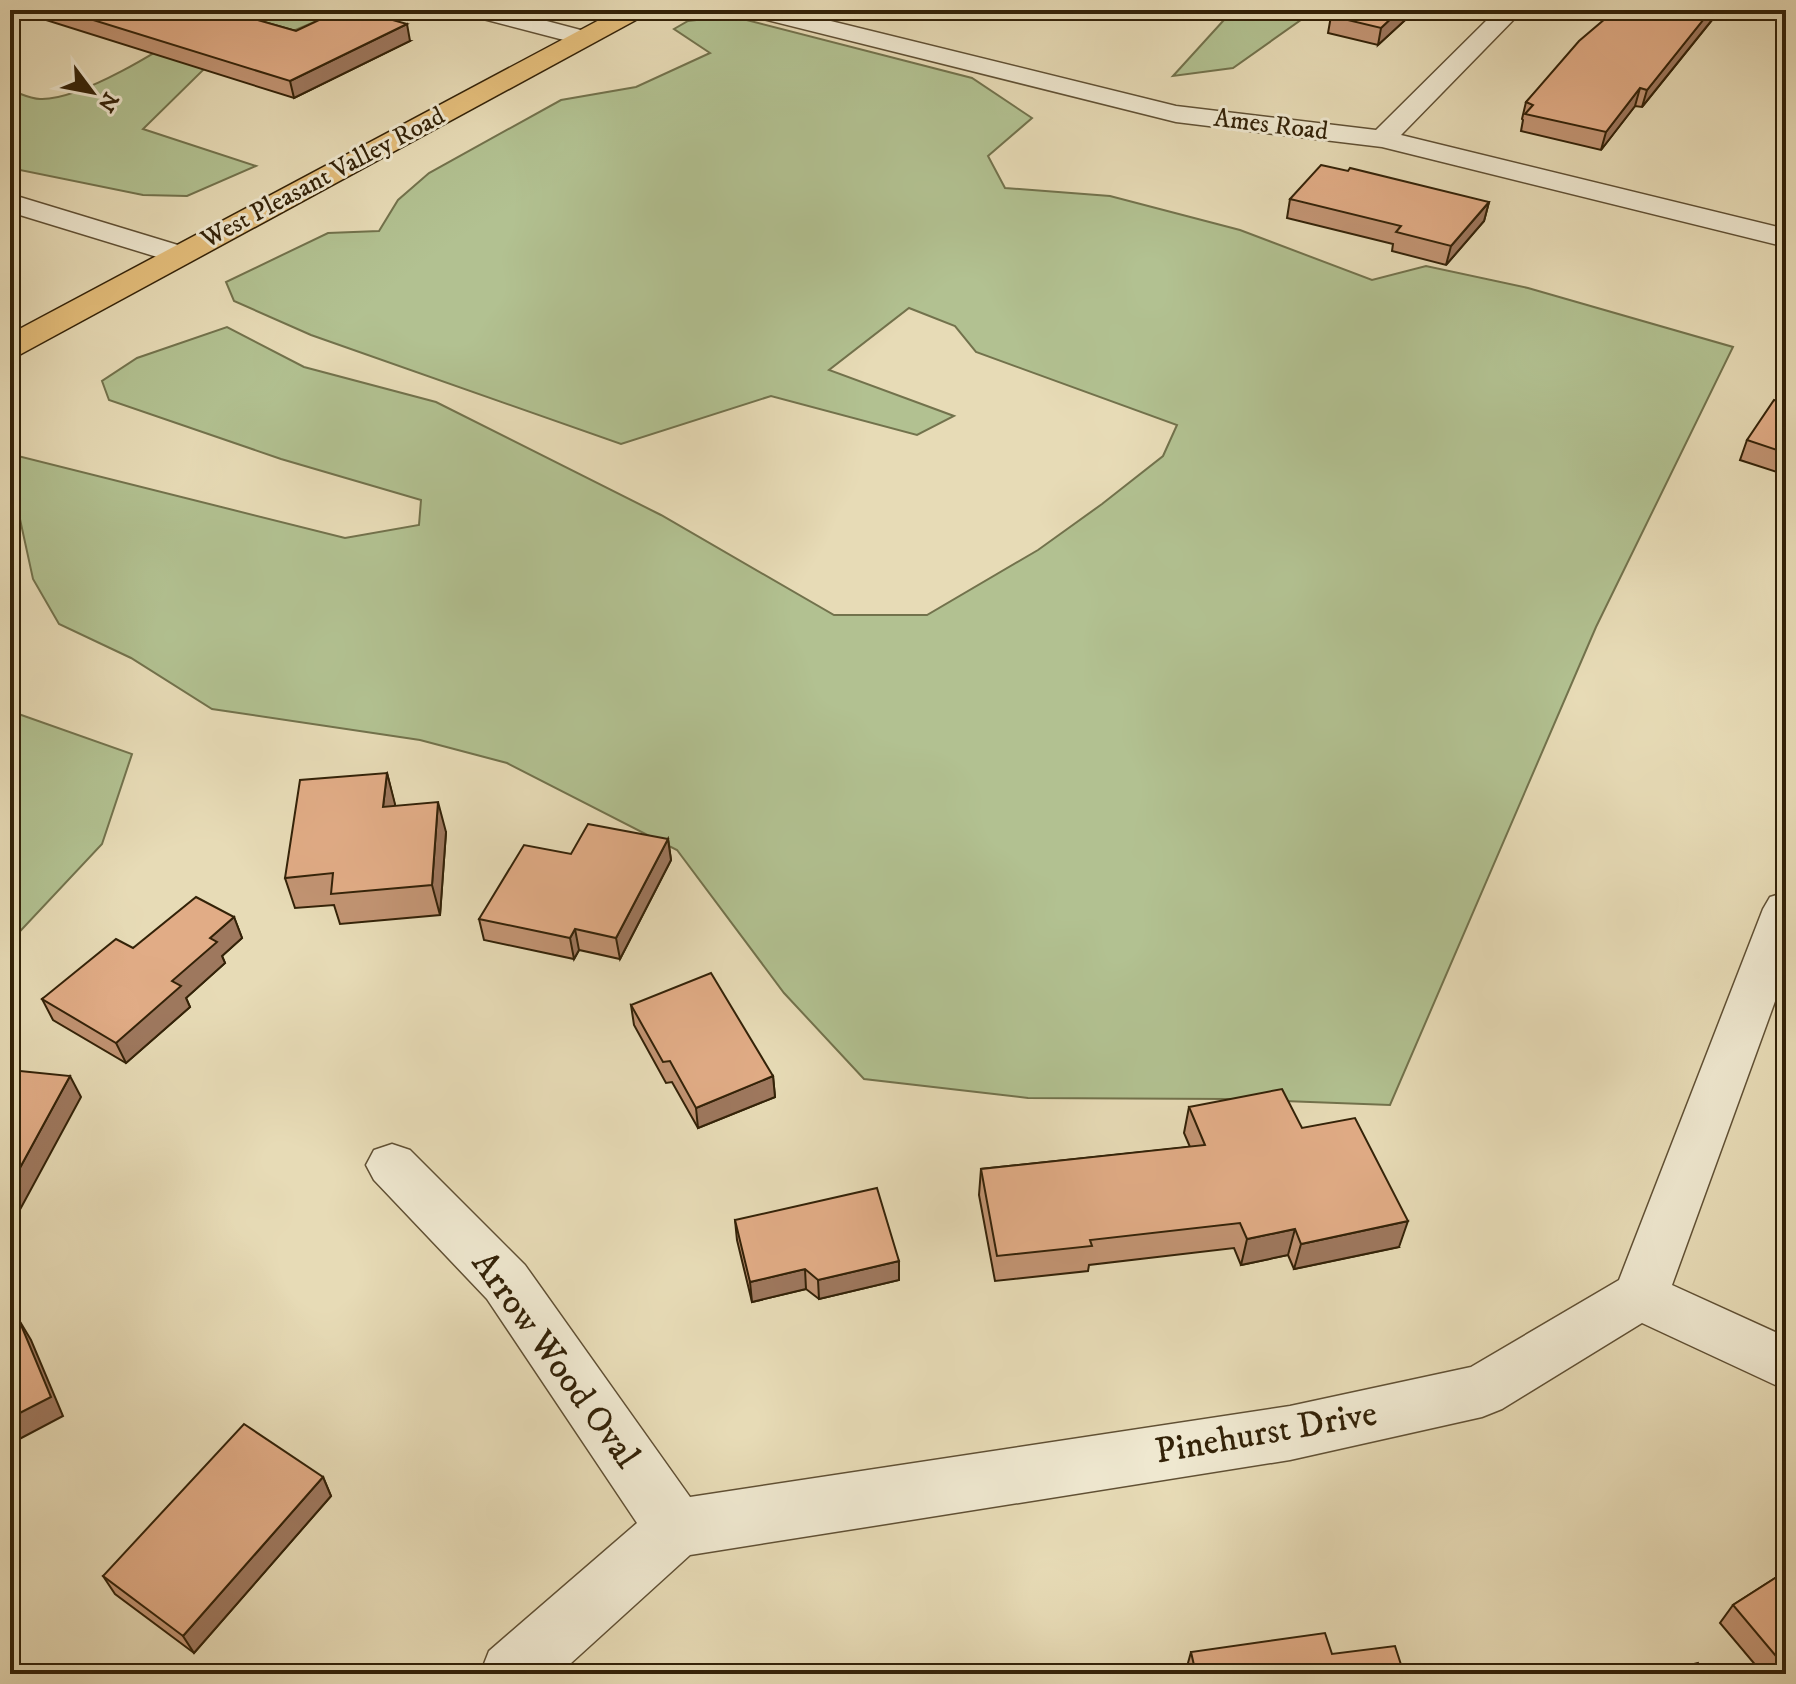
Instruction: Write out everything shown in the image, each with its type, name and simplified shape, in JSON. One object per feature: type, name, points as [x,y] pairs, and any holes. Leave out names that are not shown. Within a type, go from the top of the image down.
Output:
[{"type":"main road","name":"West Pleasant Valley Road","points":[[10,347],[636,10]]},
{"type":"street","points":[[477,10],[583,38]]},
{"type":"street","name":"Ames Road","points":[[756,10],[1176,114],[1382,139],[1786,238]]},
{"type":"street","points":[[1382,139],[1511,10]]},
{"type":"street","points":[[10,203],[180,255]]},
{"type":"street","points":[[1786,909],[1640,1296],[1786,1364]]},
{"type":"street","name":"Arrow Wood Oval","points":[[392,1165],[506,1282],[676,1528]]},
{"type":"street","name":"Pinehurst Drive","points":[[676,1528],[1290,1433],[1482,1391],[1640,1296]]},
{"type":"street","points":[[512,1674],[676,1528]]},
{"type":"green space","points":[[223,10],[343,10],[205,68],[143,129],[256,166],[187,196],[143,195],[10,168],[10,90],[40,99],[59,97],[82,89],[134,65]]},
{"type":"green space","points":[[1233,10],[1315,10],[1233,68],[1173,76]]},
{"type":"green space","points":[[731,16],[972,78],[1032,118],[988,156],[1005,188],[1110,196],[1240,230],[1372,280],[1426,266],[1528,288],[1733,347],[1596,627],[1390,1105],[1228,1099],[1028,1098],[864,1079],[784,993],[677,850],[507,763],[420,740],[212,709],[131,658],[59,624],[33,579],[18,510],[10,507],[10,454],[345,538],[419,525],[421,500],[281,459],[109,400],[102,381],[137,358],[227,327],[304,367],[436,402],[661,515],[834,615],[927,615],[1038,550],[1163,456],[1177,425],[976,352],[955,326],[909,308],[829,370],[954,416],[917,435],[771,396],[621,444],[311,335],[234,301],[226,282],[328,233],[379,231],[398,200],[429,173],[561,100],[636,87],[710,53],[674,29],[688,21]]},
{"type":"green space","points":[[10,711],[132,754],[102,844],[10,942]]},
{"type":"building","points":[[61,10],[223,10],[296,31],[340,10],[357,10],[407,24],[290,81]]},
{"type":"building","points":[[1338,10],[1400,10],[1381,28],[1331,16]]},
{"type":"building","points":[[1612,10],[1711,10],[1647,90],[1640,88],[1606,132],[1525,114],[1533,105],[1526,102],[1579,41]]},
{"type":"building","points":[[1321,165],[1348,171],[1350,168],[1489,202],[1451,246],[1396,232],[1401,226],[1290,199]]},
{"type":"building","points":[[1774,400],[1786,404],[1786,453],[1747,440]]},
{"type":"building","points":[[387,773],[383,807],[438,802],[432,885],[331,894],[333,873],[285,878],[300,780]]},
{"type":"building","points":[[588,824],[668,839],[616,938],[575,929],[570,938],[479,919],[524,845],[571,854]]},
{"type":"building","points":[[196,897],[234,917],[210,938],[217,942],[172,981],[181,986],[116,1043],[42,999],[116,939],[133,948]]},
{"type":"building","points":[[711,973],[773,1076],[696,1108],[670,1061],[663,1062],[631,1005]]},
{"type":"building","points":[[10,1070],[70,1076],[10,1186]]},
{"type":"building","points":[[1282,1089],[1302,1128],[1355,1118],[1408,1221],[1301,1244],[1295,1229],[1247,1239],[1240,1223],[1090,1240],[1092,1246],[997,1256],[981,1169],[1205,1145],[1189,1107]]},
{"type":"building","points":[[877,1188],[899,1261],[818,1280],[805,1269],[750,1282],[735,1220]]},
{"type":"building","points":[[19,1320],[51,1397],[10,1418],[10,1326]]},
{"type":"building","points":[[244,1424],[323,1477],[183,1636],[103,1576]]},
{"type":"building","points":[[1786,1571],[1786,1668],[1733,1605]]},
{"type":"building","points":[[1325,1633],[1332,1654],[1395,1646],[1404,1674],[1196,1674],[1191,1652]]},
{"type":"building","points":[[1698,1663],[1704,1674],[1656,1674]]},
{"type":"building","points":[[1613,1666],[1617,1674],[1581,1674]]}]
